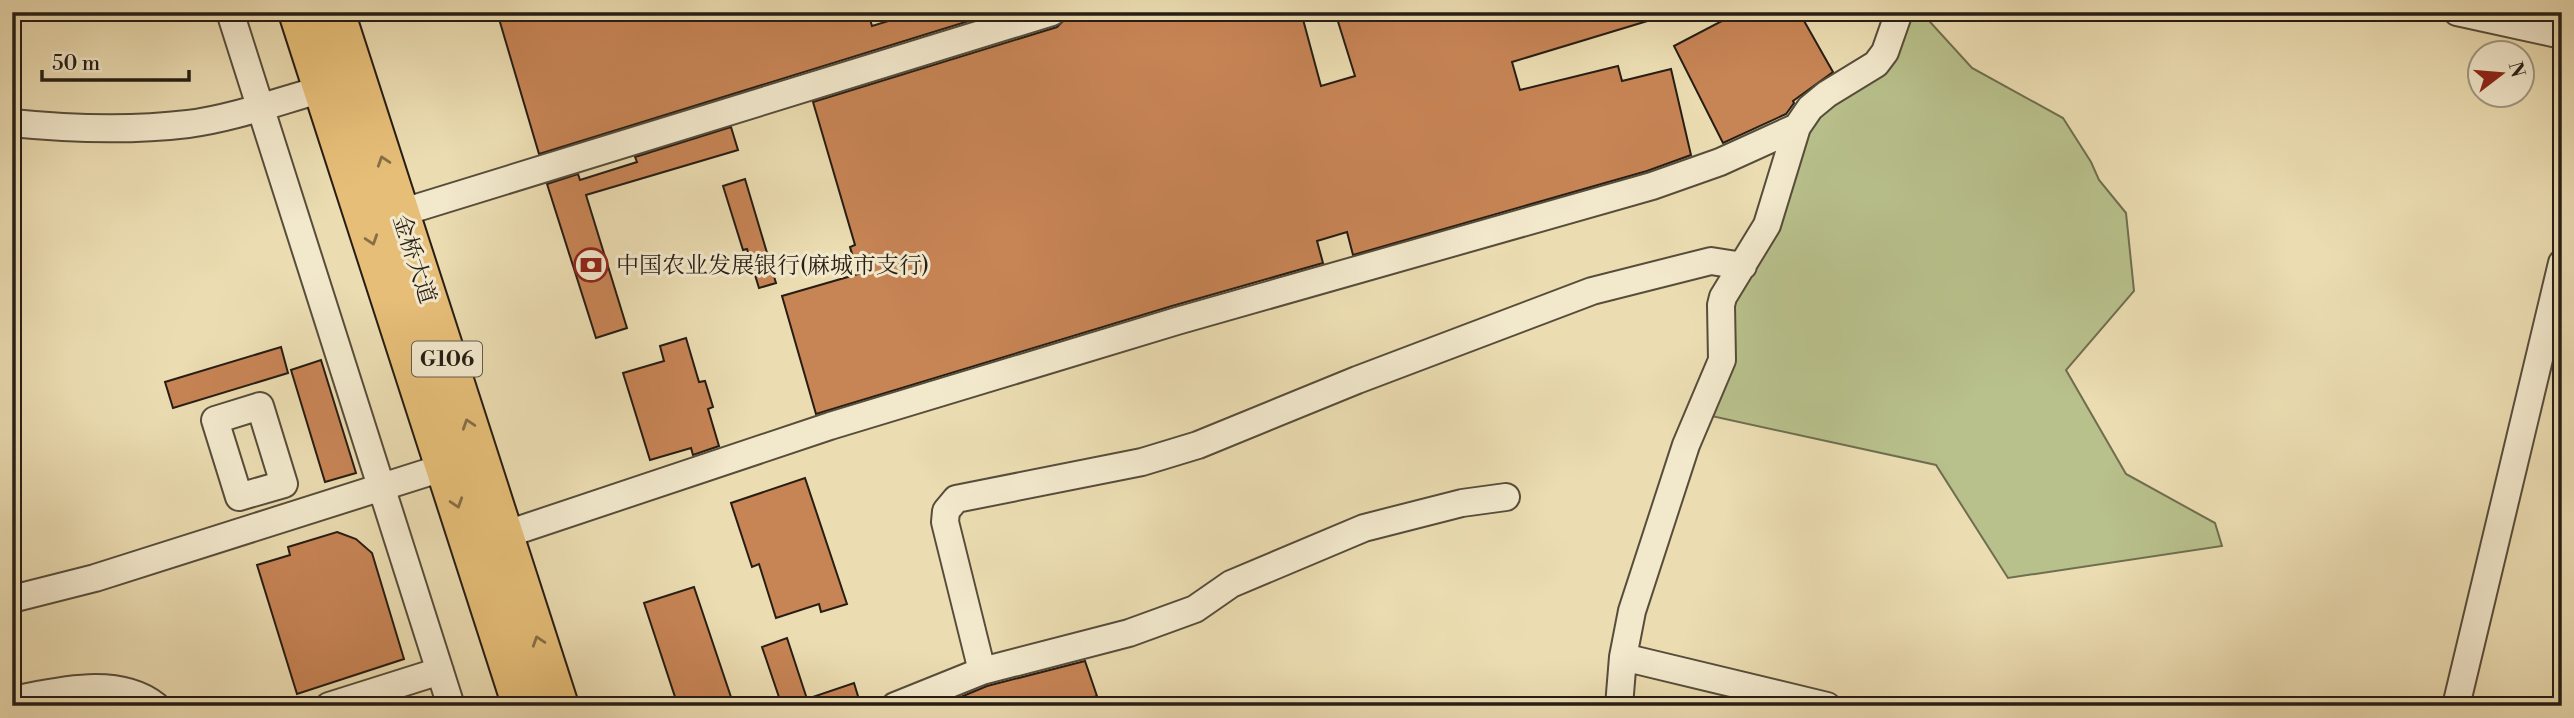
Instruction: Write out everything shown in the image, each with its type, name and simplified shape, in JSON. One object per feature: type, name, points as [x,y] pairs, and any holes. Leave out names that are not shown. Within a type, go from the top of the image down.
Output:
[{"type":"highway","name":"金桥大道","points":[[298,12],[522,706]]},
{"type":"highway","name":"金桥大道","points":[[335,12],[559,706]]},
{"type":"street","points":[[230,12],[451,706]]},
{"type":"street","points":[[400,214],[1052,12]]},
{"type":"street","points":[[1619,706],[1623,657],[1632,611],[1682,458],[1722,360],[1723,297],[1767,225],[1797,127],[1810,108],[1826,94],[1877,64],[1885,52],[1897,12]]},
{"type":"street","points":[[2457,12],[2562,35]]},
{"type":"street","points":[[12,123],[137,129],[190,124],[323,89]]},
{"type":"street","points":[[504,535],[883,410],[1190,317],[1652,186],[1720,162],[1797,127]]},
{"type":"street","points":[[982,671],[945,522],[946,511],[956,499],[1142,462],[1198,445],[1357,380],[1592,291],[1711,261],[1743,266]]},
{"type":"street","points":[[2456,706],[2562,262]]},
{"type":"street","points":[[12,599],[95,578],[445,467]]},
{"type":"street","points":[[284,484],[293,515]]},
{"type":"street","points":[[895,706],[982,671],[1129,632],[1195,609],[1231,584],[1364,528],[1462,503],[1506,497]]},
{"type":"street","points":[[1623,657],[1827,706]]},
{"type":"street","points":[[329,706],[440,671]]},
{"type":"street","points":[[12,700],[78,688],[107,689],[122,691],[150,701],[156,706]]},
{"type":"green space","points":[[1908,12],[1921,12],[1972,68],[2063,118],[2091,162],[2099,180],[2126,213],[2134,291],[2066,370],[2126,474],[2215,523],[2222,546],[2008,578],[1936,465],[1707,415],[1727,306],[1802,133]]},
{"type":"building","points":[[497,12],[868,12],[872,26],[918,12],[998,12],[539,154]]},
{"type":"building","points":[[1085,12],[1301,12],[1321,86],[1355,76],[1335,12],[1664,12],[1664,16],[1512,62],[1520,90],[1618,66],[1622,81],[1671,69],[1691,155],[1647,171],[1353,255],[1347,232],[1317,241],[1323,263],[816,414],[782,296],[858,274],[850,247],[855,245],[813,102],[1057,27],[1066,18]]},
{"type":"building","points":[[1739,12],[1799,12],[1833,72],[1793,101],[1786,114],[1723,143],[1674,46]]},
{"type":"building","points":[[731,127],[738,150],[586,195],[627,328],[596,338],[547,184],[578,174],[580,180],[637,162],[635,157]]},
{"type":"building","points":[[745,179],[776,283],[759,288],[747,249],[743,250],[723,186]]},
{"type":"building","points":[[686,338],[699,382],[705,381],[713,407],[708,409],[719,446],[693,455],[691,448],[650,460],[623,373],[664,361],[660,346]]},
{"type":"building","points":[[281,347],[288,373],[173,408],[165,382]]},
{"type":"building","points":[[321,360],[356,473],[325,482],[291,370]]},
{"type":"building","points":[[805,478],[847,604],[821,612],[819,604],[776,618],[759,564],[752,567],[731,503]]},
{"type":"building","points":[[337,532],[356,539],[372,553],[404,659],[297,694],[257,565],[290,555],[288,547]]},
{"type":"building","points":[[694,587],[734,706],[678,706],[644,603]]},
{"type":"building","points":[[787,638],[807,699],[854,683],[861,706],[782,706],[762,647]]},
{"type":"building","points":[[1085,661],[1097,696],[1067,706],[939,706],[987,686]]},
{"type":"place","name":"中国农业发展银行(麻城市支行)","points":[[591,265]]}]
